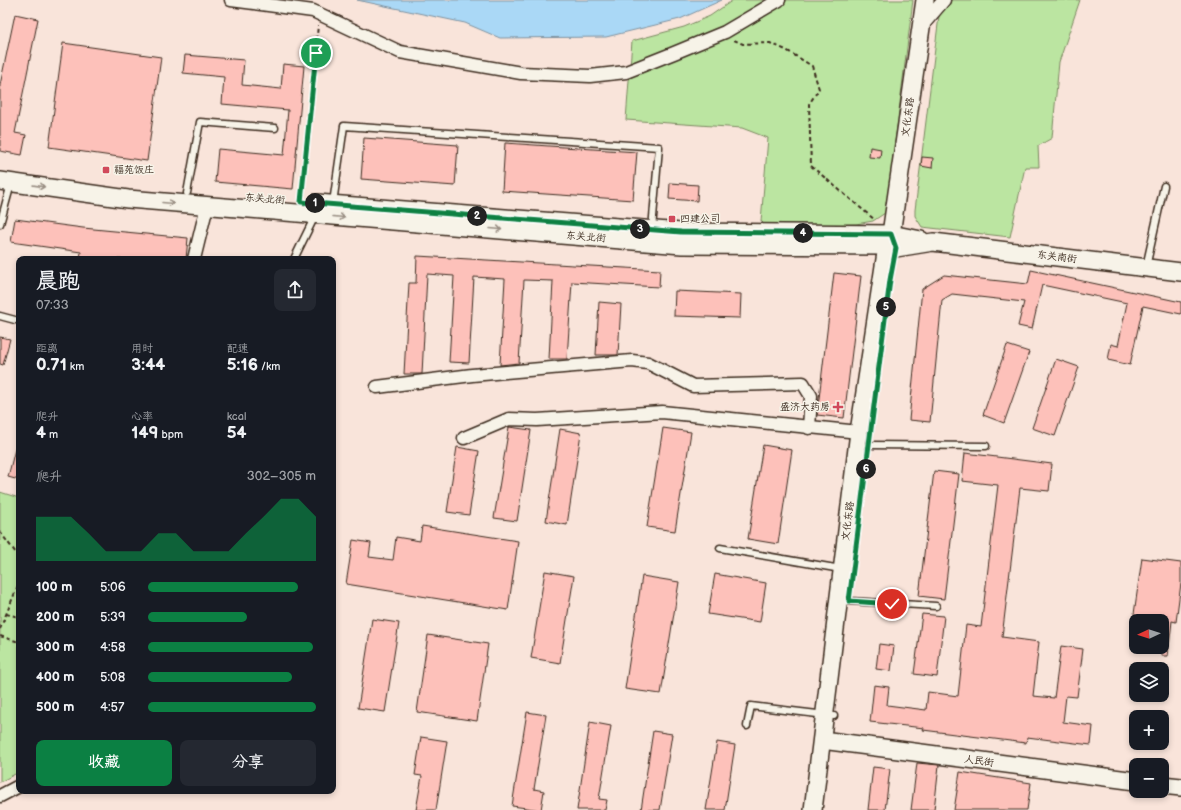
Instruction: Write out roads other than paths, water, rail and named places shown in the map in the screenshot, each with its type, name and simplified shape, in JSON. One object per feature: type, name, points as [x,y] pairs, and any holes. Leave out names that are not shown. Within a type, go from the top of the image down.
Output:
[{"type":"main road","name":"文化东路","points":[[813,810],[829,716],[842,569],[864,438],[924,0]]},
{"type":"main road","name":"东关北街","points":[[0,169],[129,188],[187,193],[652,230],[891,243]]},
{"type":"main road","name":"东关北街","points":[[6,182],[128,200],[682,244],[891,243]]},
{"type":"main road","name":"东关南街","points":[[891,243],[933,242],[1181,272]]},
{"type":"main road","name":"文化东路","points":[[829,716],[849,601],[864,438]]},
{"type":"main road","name":"文化东路","points":[[824,810],[826,740]]},
{"type":"main road","name":"人民街","points":[[826,740],[1129,780]]},
{"type":"main road","points":[[1169,786],[1181,787]]},
{"type":"street","points":[[231,0],[313,11],[400,52],[521,73],[582,76],[626,72],[725,32],[779,0]]},
{"type":"street","points":[[920,28],[944,0]]},
{"type":"street","points":[[195,256],[207,206]]},
{"type":"street","points":[[377,387],[472,375],[638,362],[648,363],[693,386],[803,383],[811,396],[809,428]]},
{"type":"street","points":[[464,438],[509,419],[537,420],[662,412],[809,428],[864,438]]},
{"type":"street","points":[[0,796],[16,788]]},
{"type":"lane","points":[[187,193],[200,122],[275,128]]},
{"type":"lane","points":[[333,204],[344,126],[659,147],[652,230]]},
{"type":"lane","points":[[0,224],[6,182]]},
{"type":"lane","points":[[1146,268],[1164,186]]},
{"type":"lane","points":[[296,256],[316,215]]},
{"type":"lane","points":[[0,316],[15,320]]},
{"type":"lane","points":[[864,438],[986,446]]},
{"type":"lane","points":[[720,548],[842,569]]},
{"type":"lane","points":[[849,601],[936,606]]},
{"type":"lane","points":[[747,726],[751,706],[829,716]]},
{"type":"water","points":[[357,0],[722,0],[680,19],[606,37],[500,38],[465,23]]},
{"type":"place","name":"福苑饭庄","points":[[106,170]]},
{"type":"place","name":"四建公司","points":[[672,219]]},
{"type":"place","name":"盛济大药房","points":[[838,407]]}]
